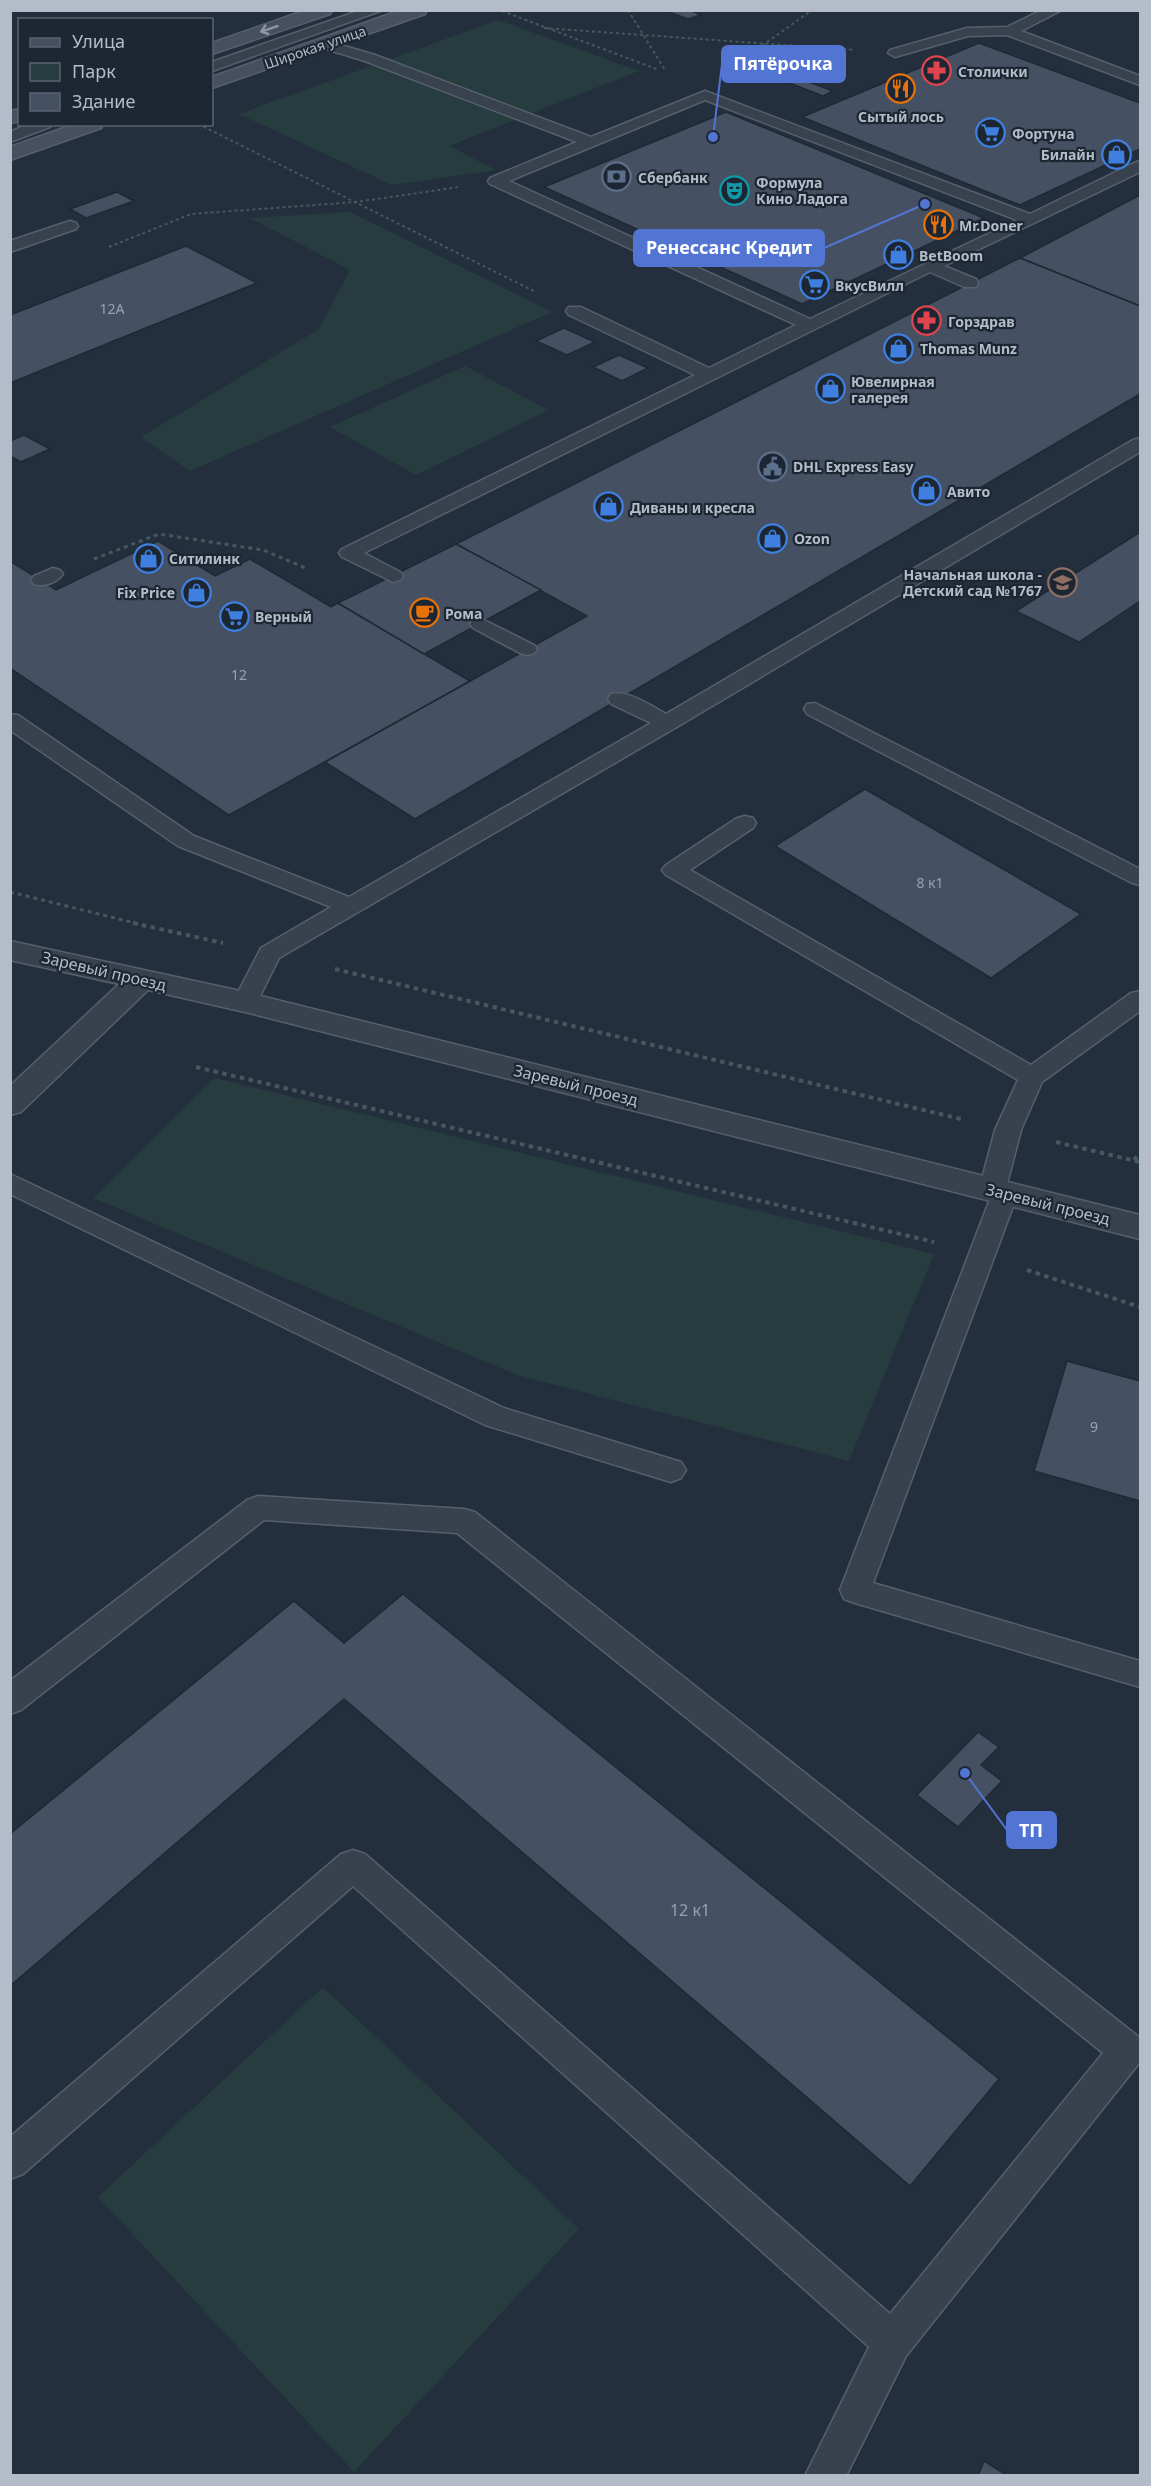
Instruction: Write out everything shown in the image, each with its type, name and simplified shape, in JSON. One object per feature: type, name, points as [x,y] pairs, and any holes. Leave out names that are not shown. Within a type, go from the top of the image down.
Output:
[{"type":"main road","name":"Широкая улица","points":[[213,49],[324,10]]},
{"type":"main road","name":"Широкая улица","points":[[213,83],[419,10]]},
{"type":"main road","points":[[10,154],[88,126]]},
{"type":"street","name":"Заревый проезд","points":[[10,950],[245,1002],[1140,1227]]},
{"type":"street","points":[[10,1104],[141,980]]},
{"type":"lane","name":"Широкая улица","points":[[213,67],[376,10]]},
{"type":"lane","points":[[1009,32],[1055,10]]},
{"type":"lane","points":[[895,53],[967,32],[1009,32],[1140,81]]},
{"type":"lane","points":[[324,44],[370,58],[591,142]]},
{"type":"lane","points":[[213,79],[236,75]]},
{"type":"lane","points":[[496,181],[705,94],[1031,220]]},
{"type":"lane","points":[[10,136],[39,126]]},
{"type":"lane","points":[[393,576],[349,553],[930,266],[1031,220],[1140,166]]},
{"type":"lane","points":[[496,181],[810,325]]},
{"type":"lane","points":[[10,247],[70,226]]},
{"type":"lane","points":[[930,266],[970,283]]},
{"type":"lane","points":[[575,311],[709,375]]},
{"type":"lane","points":[[245,1002],[269,953],[667,723],[1140,444]]},
{"type":"lane","points":[[480,624],[527,649]]},
{"type":"lane","points":[[619,699],[667,723]]},
{"type":"lane","points":[[815,709],[1140,878]]},
{"type":"lane","points":[[10,720],[186,840],[351,906]]},
{"type":"lane","points":[[745,823],[674,870],[1032,1077]]},
{"type":"lane","points":[[1140,999],[1032,1077],[1008,1130],[998,1192],[982,1254],[855,1590],[1140,1674]]},
{"type":"lane","points":[[10,1183],[495,1417],[671,1470]]},
{"type":"lane","points":[[10,1700],[258,1508],[464,1521],[1127,2050],[892,2342],[825,2475]]},
{"type":"lane","points":[[10,2162],[353,1865],[892,2342]]},
{"type":"path","points":[[502,11],[667,73],[628,10]]},
{"type":"path","points":[[724,66],[763,45],[812,10]]},
{"type":"path","points":[[544,28],[895,53]]},
{"type":"path","points":[[202,126],[575,311]]},
{"type":"path","points":[[106,248],[191,214],[356,202],[496,181]]},
{"type":"path","points":[[10,892],[1140,1162]]},
{"type":"path","points":[[196,1067],[806,1210],[982,1254],[1099,1296],[1140,1307]]},
{"type":"path","points":[[1134,1161],[1140,1153]]},
{"type":"green space","points":[[498,20],[639,71],[449,146],[496,170],[392,185],[239,114]]},
{"type":"green space","points":[[350,212],[552,312],[190,471],[141,437],[319,329],[350,270],[250,218]]},
{"type":"green space","points":[[465,366],[549,410],[416,475],[330,427]]},
{"type":"green space","points":[[215,1078],[934,1254],[849,1461],[517,1375],[93,1198]]},
{"type":"green space","points":[[323,1987],[579,2229],[354,2472],[98,2197]]},
{"type":"building","points":[[690,10],[701,15],[688,19],[666,11]]},
{"type":"building","name":"Фортуна","points":[[979,43],[1140,103],[1140,149],[1020,205],[802,117]]},
{"type":"building","points":[[760,64],[833,91],[823,96],[751,68]]},
{"type":"building","points":[[726,112],[984,218],[802,304],[544,187]]},
{"type":"building","points":[[117,192],[134,201],[86,218],[70,209]]},
{"type":"building","points":[[1140,195],[1140,306],[1020,258]]},
{"type":"building","points":[[186,246],[257,283],[10,383],[10,315]]},
{"type":"building","points":[[1020,258],[1140,306],[1140,394],[415,819],[325,762],[587,616],[456,544]]},
{"type":"building","points":[[564,328],[595,342],[567,355],[536,341]]},
{"type":"building","points":[[619,355],[648,368],[622,381],[593,367]]},
{"type":"building","points":[[24,435],[50,449],[21,462],[10,456],[10,441]]},
{"type":"building","points":[[1140,532],[1140,601],[1079,642],[1016,611]]},
{"type":"building","points":[[158,541],[215,576],[250,559],[331,607],[338,603],[470,681],[229,815],[10,668],[10,561],[56,590]]},
{"type":"building","points":[[456,544],[541,590],[424,654],[338,603]]},
{"type":"building","points":[[865,789],[1081,914],[991,978],[775,846]]},
{"type":"building","points":[[1067,1361],[1140,1381],[1140,1501],[1034,1471]]},
{"type":"building","points":[[403,1594],[999,2079],[910,2186],[344,1699],[10,1986],[10,1834],[294,1601],[344,1643]]},
{"type":"building","points":[[978,1732],[999,1747],[981,1765],[1002,1781],[958,1827],[917,1795]]},
{"type":"building","points":[[984,2461],[1008,2476],[978,2476]]},
{"type":"place","name":"Столички","points":[[937,71]]},
{"type":"place","name":"Сытый лось","points":[[901,89]]},
{"type":"place","name":"Фортуна","points":[[991,133]]},
{"type":"place","name":"Пятёрочка","points":[[713,137]]},
{"type":"place","name":"Билайн","points":[[1116,154]]},
{"type":"place","name":"Сбербанк","points":[[617,177]]},
{"type":"place","name":"Формула Кино Ладога","points":[[735,190]]},
{"type":"place","name":"Ренессанс Кредит","points":[[925,204]]},
{"type":"place","name":"Mr.Doner","points":[[938,225]]},
{"type":"place","name":"BetBoom","points":[[898,255]]},
{"type":"place","name":"ВкусВилл","points":[[814,285]]},
{"type":"place","name":"Горздрав","points":[[927,321]]},
{"type":"place","name":"Thomas Munz","points":[[899,348]]},
{"type":"place","name":"Ювелирная галерея","points":[[830,389]]},
{"type":"place","name":"DHL Express Easy","points":[[772,466]]},
{"type":"place","name":"Авито","points":[[926,491]]},
{"type":"place","name":"Диваны и кресла","points":[[609,507]]},
{"type":"place","name":"Ozon","points":[[773,538]]},
{"type":"place","name":"Ситилинк","points":[[148,558]]},
{"type":"place","name":"Начальная школа - Детский сад №1767","points":[[1063,582]]},
{"type":"place","name":"Fix Price","points":[[196,592]]},
{"type":"place","name":"Рома","points":[[424,613]]},
{"type":"place","name":"Верный","points":[[234,616]]},
{"type":"place","name":"ТП","points":[[965,1773]]}]
